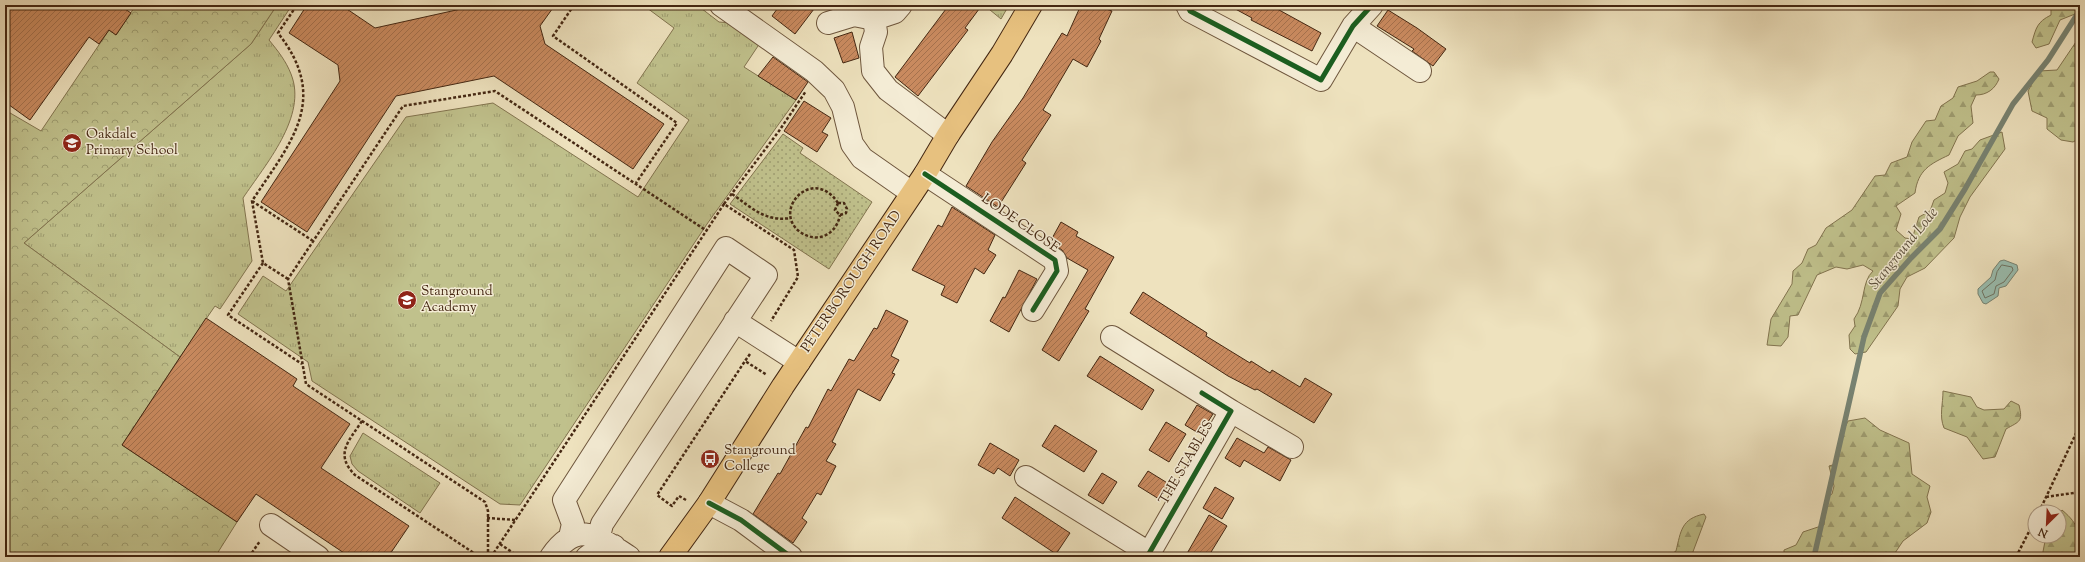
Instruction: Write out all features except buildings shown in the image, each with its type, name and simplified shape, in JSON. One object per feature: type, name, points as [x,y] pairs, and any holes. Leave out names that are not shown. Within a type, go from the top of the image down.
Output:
[{"type":"main road","name":"PETERBOROUGH ROAD","points":[[670,557],[706,507],[799,362],[925,174],[948,135],[1002,54],[1031,5]]},
{"type":"street","points":[[721,5],[817,74],[834,90],[840,101],[852,144],[862,158],[912,193]]},
{"type":"street","points":[[828,23],[854,15],[874,19],[895,12],[901,5]]},
{"type":"street","points":[[1187,5],[1190,11],[1321,80],[1353,26],[1372,5]]},
{"type":"street","points":[[874,19],[876,32],[872,47],[873,71],[888,90],[948,135]]},
{"type":"street","points":[[1353,26],[1420,71]]},
{"type":"street","name":"LODE CLOSE","points":[[925,174],[1055,260],[1057,271],[1033,310]]},
{"type":"street","points":[[569,547],[573,524],[564,500],[726,248],[766,275],[602,524],[611,545]]},
{"type":"street","points":[[736,322],[799,362]]},
{"type":"street","name":"THE STABLES","points":[[1112,337],[1292,447]]},
{"type":"street","name":"THE STABLES","points":[[1148,555],[1231,411]]},
{"type":"street","points":[[1026,477],[1148,555]]},
{"type":"street","points":[[706,507],[741,520],[791,557]]},
{"type":"street","points":[[271,525],[318,557]]},
{"type":"street","points":[[551,557],[559,546],[569,547],[584,534],[611,545]]},
{"type":"street","points":[[587,557],[600,548],[611,545]]},
{"type":"path","points":[[297,5],[278,33],[290,47],[301,72],[305,99],[299,122],[289,145],[252,201],[263,263],[228,315],[302,364]]},
{"type":"path","points":[[574,5],[553,36],[677,123],[636,183]]},
{"type":"path","points":[[724,204],[779,131],[817,74]]},
{"type":"path","points":[[488,557],[488,510],[485,502],[306,384],[288,279],[312,241],[403,106],[495,90],[707,230]]},
{"type":"path","points":[[821,189],[828,192],[838,203],[844,203],[847,209],[846,213],[840,215],[835,228],[829,234],[812,238],[797,230],[791,218],[791,208],[794,200],[805,190],[821,189]]},
{"type":"path","points":[[732,194],[764,216],[772,219],[791,218]]},
{"type":"path","points":[[252,201],[312,241]]},
{"type":"path","points":[[838,203],[834,210],[840,215]]},
{"type":"path","points":[[263,263],[288,279]]},
{"type":"path","points":[[706,507],[679,496],[672,506],[657,495],[745,361]]},
{"type":"path","points":[[362,421],[346,446],[343,457],[346,467],[355,475],[480,557]]},
{"type":"path","points":[[2042,504],[2080,425]]},
{"type":"path","points":[[2045,497],[2080,492]]},
{"type":"path","points":[[487,518],[516,520]]},
{"type":"path","points":[[2016,557],[2027,536]]},
{"type":"path","points":[[500,544],[519,557]]},
{"type":"green space","points":[[136,5],[277,5],[251,44],[24,243],[180,357],[122,445],[237,522],[215,557],[5,557],[5,110],[41,131],[109,30],[116,35]]},
{"type":"green space","points":[[277,5],[292,5],[269,40],[279,52],[291,74],[295,90],[294,106],[282,139],[243,198],[252,261],[220,309],[215,306],[180,357],[24,243],[251,44]]},
{"type":"green space","points":[[643,5],[697,5],[719,22],[732,23],[760,43],[744,67],[796,100],[707,224],[520,505],[500,504],[312,381],[308,362],[238,314],[263,276],[286,291],[406,117],[493,103],[638,197],[689,120],[637,83],[674,28]]},
{"type":"green space","points":[[984,5],[1009,5],[1001,19]]},
{"type":"green space","points":[[2051,5],[2080,5],[2080,12],[2060,20],[2049,44],[2036,48],[2032,42],[2035,33],[2040,23],[2051,15]]},
{"type":"green space","points":[[2080,36],[2080,138],[2073,142],[2061,140],[2047,129],[2047,118],[2032,111],[2028,91],[2039,71],[2057,70]]},
{"type":"green space","points":[[1990,72],[1994,72],[1999,79],[1990,91],[1984,94],[1976,95],[1971,106],[1973,123],[1958,136],[1949,155],[1931,165],[1922,173],[1915,193],[1896,206],[1901,214],[1896,230],[1905,238],[1912,239],[1919,217],[1930,211],[1934,200],[1945,193],[1948,183],[1944,172],[1958,164],[1965,151],[1972,149],[1980,140],[2002,132],[2005,149],[1970,197],[1960,217],[1954,238],[1925,268],[1907,277],[1900,289],[1898,306],[1866,352],[1855,354],[1850,349],[1849,335],[1855,326],[1854,319],[1858,313],[1867,281],[1873,271],[1863,265],[1847,269],[1836,267],[1817,275],[1798,315],[1790,316],[1788,337],[1781,346],[1767,345],[1771,319],[1792,284],[1793,271],[1802,263],[1808,249],[1816,245],[1826,228],[1852,210],[1875,176],[1885,175],[1891,163],[1907,157],[1912,142],[1926,121],[1935,120],[1941,106],[1953,98],[1958,87],[1977,81]]},
{"type":"green space","points":[[783,134],[803,148],[800,153],[872,202],[829,269],[730,204]]},
{"type":"green space","points":[[1943,391],[1971,397],[1977,407],[1984,410],[2004,409],[2011,401],[2019,405],[2021,415],[2020,418],[2017,422],[2006,429],[1995,457],[1983,459],[1967,437],[1944,428],[1941,414]]},
{"type":"green space","points":[[1865,418],[1880,430],[1909,443],[1912,474],[1930,486],[1927,497],[1931,512],[1927,523],[1903,541],[1895,553],[1895,557],[1784,557],[1784,550],[1796,545],[1803,532],[1824,525],[1827,497],[1832,494],[1834,486],[1829,466],[1836,464],[1840,438],[1848,421]]},
{"type":"green space","points":[[363,433],[440,483],[420,513],[358,471],[352,464],[350,456]]},
{"type":"green space","points":[[1704,514],[1706,517],[1691,557],[1667,557],[1676,551],[1681,532],[1686,523],[1696,516]]},
{"type":"green space","points":[[2067,514],[2076,525],[2078,530],[2080,557],[2042,557],[2044,544],[2067,544]]},
{"type":"water","points":[[2004,260],[2017,265],[2018,270],[2006,286],[1999,288],[1998,296],[1986,304],[1983,303],[1978,294],[1978,289],[1991,277],[1993,270],[2000,261]]},
{"type":"waterway","name":"Stanground Lode","points":[[1814,557],[1864,337],[1880,293],[1911,258],[1940,229],[1965,189],[2013,104],[2048,60],[2080,10]]},
{"type":"cycle path","points":[[1187,5],[1190,11],[1321,80],[1353,26],[1372,5]]},
{"type":"cycle path","points":[[925,174],[1055,260],[1057,271],[1033,310]]},
{"type":"cycle path","points":[[1147,557],[1231,411],[1202,393]]},
{"type":"cycle path","points":[[709,503],[741,520],[791,557]]},
{"type":"place","name":"Oakdale Primary School","points":[[72,143]]},
{"type":"place","name":"Stanground Academy","points":[[407,300]]},
{"type":"place","name":"Stanground College","points":[[710,459]]}]
